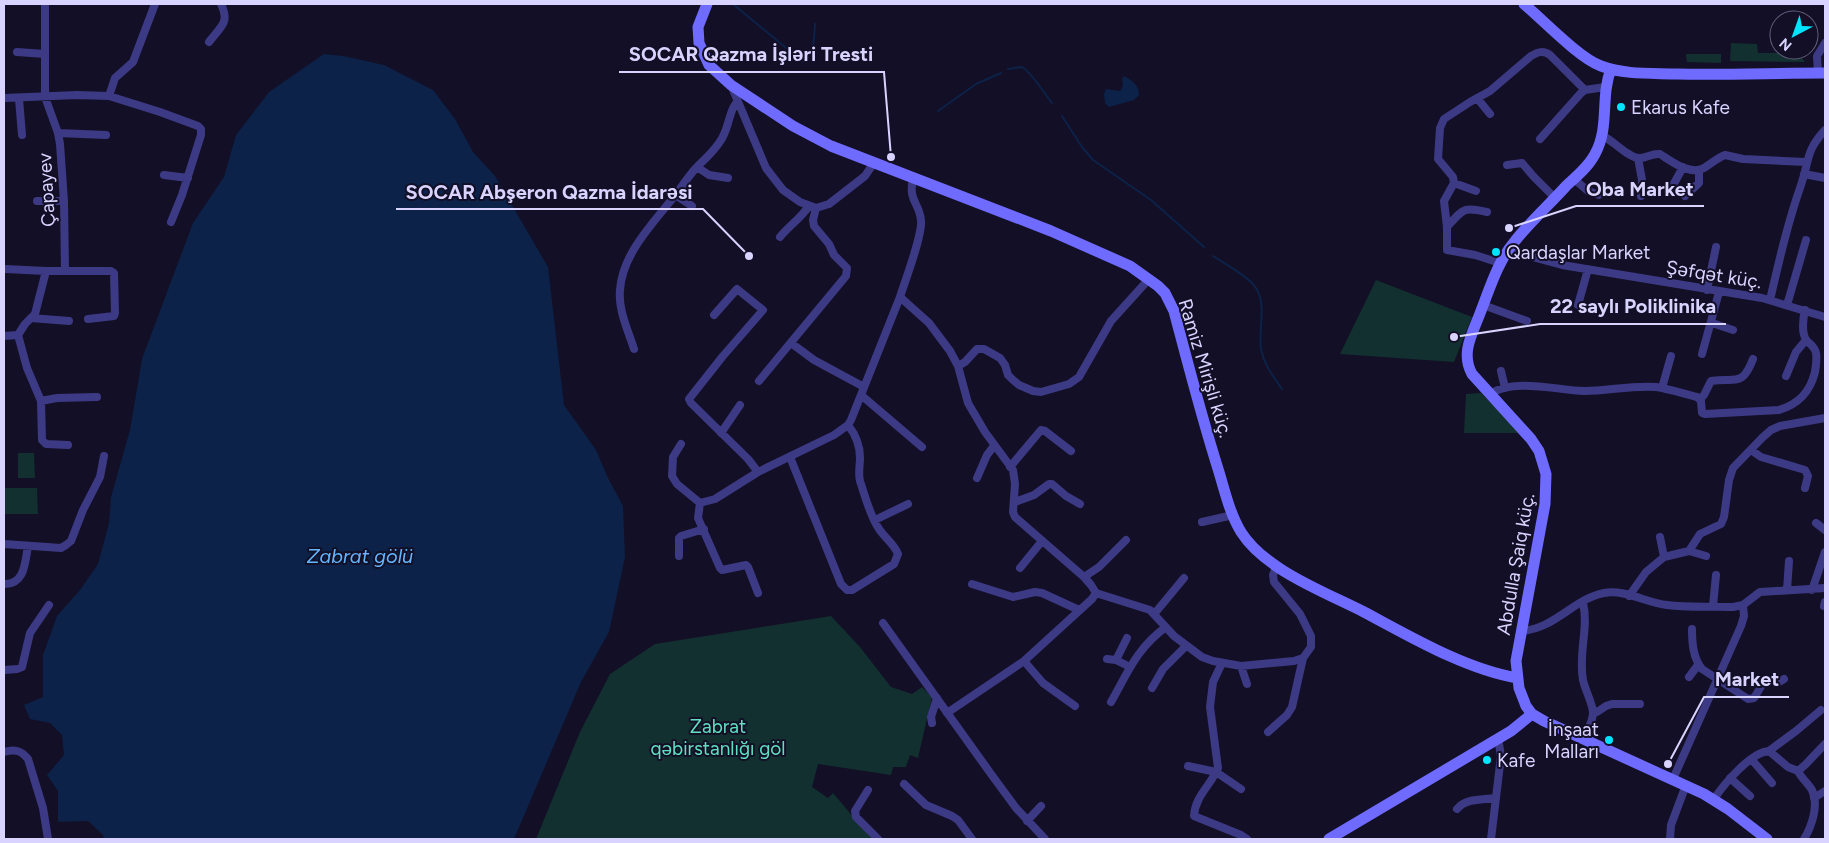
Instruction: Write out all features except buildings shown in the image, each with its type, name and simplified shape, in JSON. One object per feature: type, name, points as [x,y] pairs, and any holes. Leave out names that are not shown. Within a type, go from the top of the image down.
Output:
[{"type":"street","name":"Çapayev","points":[[45,4],[45,97],[58,133],[64,201],[65,271]]},
{"type":"street","points":[[109,96],[115,78],[133,62],[155,4]]},
{"type":"street","points":[[209,42],[225,20],[226,15],[222,4]]},
{"type":"street","name":"Ramiz Mirişli küç.","points":[[706,4],[698,27],[699,43],[709,66],[731,85],[809,135],[873,164],[991,206],[1051,231],[1112,257],[1149,279],[1164,293],[1174,311],[1211,446],[1233,515],[1238,527],[1249,543],[1277,566],[1461,661],[1499,675],[1517,678]]},
{"type":"street","points":[[1524,4],[1585,56],[1600,66],[1639,73],[1713,75],[1822,73],[1817,56],[1825,43]]},
{"type":"street","points":[[17,52],[45,54]]},
{"type":"street","points":[[1500,263],[1468,253],[1447,250],[1444,201],[1454,183],[1453,177],[1438,159],[1440,128],[1444,119],[1490,91],[1538,52],[1546,52],[1550,55],[1585,90]]},
{"type":"street","name":"Abdulla Şaiq küç.","points":[[1532,714],[1522,699],[1517,678],[1516,661],[1542,521],[1546,496],[1546,474],[1542,457],[1536,446],[1472,374],[1468,367],[1466,356],[1469,341],[1483,305],[1500,263],[1509,248],[1593,158],[1603,136],[1605,87],[1610,69]]},
{"type":"street","points":[[731,85],[772,177],[790,196],[812,207]]},
{"type":"street","points":[[1540,139],[1585,90],[1605,87]]},
{"type":"street","points":[[4,98],[19,99],[77,95],[109,96],[198,126],[201,129],[201,134],[188,178],[171,222]]},
{"type":"street","points":[[1477,98],[1490,114]]},
{"type":"street","points":[[19,99],[22,135]]},
{"type":"street","points":[[634,349],[621,304],[621,281],[636,248],[697,167],[725,135],[731,119],[731,111],[737,102]]},
{"type":"street","points":[[1770,300],[1788,224],[1806,162],[1812,145],[1825,130]]},
{"type":"street","points":[[58,133],[106,135]]},
{"type":"street","points":[[1603,136],[1631,156],[1638,158],[1656,153],[1683,167],[1698,170],[1725,155],[1743,159],[1806,162]]},
{"type":"street","points":[[1638,158],[1642,180],[1641,196]]},
{"type":"street","points":[[780,236],[794,221],[812,207],[829,204],[865,176],[873,164]]},
{"type":"street","points":[[1507,165],[1525,164],[1534,177],[1556,198]]},
{"type":"street","points":[[697,167],[709,175],[728,178]]},
{"type":"street","points":[[1671,189],[1683,167]]},
{"type":"street","points":[[1685,196],[1699,182],[1698,170]]},
{"type":"street","points":[[1804,174],[1825,178]]},
{"type":"street","points":[[164,175],[188,178]]},
{"type":"street","points":[[700,503],[715,499],[758,472],[834,435],[848,425],[900,296],[921,226],[919,213],[911,192],[913,179]]},
{"type":"street","points":[[1574,179],[1588,191],[1599,195]]},
{"type":"street","points":[[1454,183],[1476,190]]},
{"type":"street","points":[[676,195],[692,206]]},
{"type":"street","points":[[36,201],[64,201]]},
{"type":"street","points":[[759,381],[791,344],[846,276],[848,271],[848,268],[834,254],[830,244],[814,226],[812,207]]},
{"type":"street","points":[[1447,226],[1464,209],[1470,208],[1487,212]]},
{"type":"street","points":[[1787,305],[1806,240]]},
{"type":"street","points":[[1708,290],[1716,247]]},
{"type":"street","name":"Şəfqət küç.","points":[[1509,248],[1549,262],[1770,300],[1825,316]]},
{"type":"street","points":[[5,269],[114,272],[114,316],[88,319]]},
{"type":"street","points":[[1578,305],[1588,269]]},
{"type":"street","points":[[46,271],[32,318],[25,324],[18,335],[30,377],[41,400],[42,440],[46,444],[68,445]]},
{"type":"street","points":[[958,366],[965,362],[977,349],[984,350],[1000,358],[1006,365],[1008,375],[1033,392],[1041,392],[1069,384],[1078,377],[1111,321],[1149,279]]},
{"type":"street","points":[[714,315],[737,289],[763,310],[689,399],[748,459],[758,472]]},
{"type":"street","points":[[1702,354],[1719,292]]},
{"type":"street","points":[[900,296],[940,336],[958,366],[968,403],[1015,476],[1013,512],[1015,516],[1084,577],[1096,593],[1140,606],[1155,613],[1166,627],[1186,646],[1202,657],[1242,666],[1294,661],[1303,658]]},
{"type":"street","points":[[1483,305],[1526,320]]},
{"type":"street","points":[[1754,359],[1746,376],[1733,381],[1711,380],[1700,399],[1701,410],[1705,414],[1780,410],[1788,408],[1801,399],[1810,388],[1816,367],[1815,348],[1804,336],[1803,318],[1805,310]]},
{"type":"street","points":[[32,318],[69,321]]},
{"type":"street","points":[[1712,323],[1733,330]]},
{"type":"street","points":[[4,336],[18,335]]},
{"type":"street","points":[[1786,376],[1796,352],[1806,340]]},
{"type":"street","points":[[791,344],[814,360],[864,387]]},
{"type":"street","points":[[1662,388],[1671,356]]},
{"type":"street","points":[[1501,371],[1505,388]]},
{"type":"street","points":[[1490,394],[1505,388],[1520,386],[1584,391],[1634,387],[1662,388],[1700,399]]},
{"type":"street","points":[[861,396],[922,447]]},
{"type":"street","points":[[41,400],[98,397]]},
{"type":"street","points":[[721,433],[740,405]]},
{"type":"street","points":[[1780,410],[1780,426]]},
{"type":"street","points":[[1689,551],[1700,534],[1718,527],[1723,521],[1729,480],[1734,468],[1767,432],[1780,426],[1825,418]]},
{"type":"street","points":[[790,457],[841,584],[847,590],[852,590],[894,564],[898,554],[896,548],[878,528],[860,480],[860,458],[857,440],[848,425]]},
{"type":"street","points":[[1010,467],[1041,430],[1071,451]]},
{"type":"street","points":[[681,444],[673,456],[672,476],[677,484],[700,503]]},
{"type":"street","points":[[977,478],[987,455],[994,446]]},
{"type":"street","points":[[1751,450],[1761,456],[1805,470],[1808,476],[1805,488]]},
{"type":"street","points":[[4,544],[60,548],[71,541],[83,510],[100,477],[104,456]]},
{"type":"street","points":[[1015,502],[1034,496],[1049,484],[1052,484],[1066,496],[1080,504]]},
{"type":"street","points":[[700,503],[698,518],[720,568],[722,570],[746,565],[758,593]]},
{"type":"street","points":[[875,520],[908,504]]},
{"type":"street","points":[[1202,522],[1233,515]]},
{"type":"street","points":[[1816,523],[1825,530]]},
{"type":"street","points":[[679,556],[679,538],[704,529]]},
{"type":"street","points":[[1660,537],[1664,557]]},
{"type":"street","points":[[1084,577],[1099,567],[1126,540]]},
{"type":"street","points":[[1020,568],[1042,541]]},
{"type":"street","points":[[4,584],[17,582],[21,577],[25,567],[28,546]]},
{"type":"street","points":[[1629,596],[1646,572],[1664,557],[1689,551],[1706,556]]},
{"type":"street","points":[[1812,590],[1825,552]]},
{"type":"street","points":[[1787,590],[1789,560]]},
{"type":"street","points":[[1268,732],[1287,715],[1292,707],[1303,658],[1311,647],[1311,636],[1300,614],[1274,582],[1273,575],[1277,566]]},
{"type":"street","points":[[1713,606],[1716,575]]},
{"type":"street","points":[[1155,613],[1184,578]]},
{"type":"street","points":[[972,584],[1013,597],[1035,592],[1042,593],[1078,610]]},
{"type":"street","points":[[1521,631],[1543,626],[1604,593],[1629,596],[1670,606],[1733,607],[1743,605],[1760,592],[1825,588]]},
{"type":"street","points":[[947,713],[1024,661],[1092,599],[1096,593]]},
{"type":"street","points":[[1583,603],[1586,615],[1582,672],[1585,692],[1593,710],[1592,721],[1584,738]]},
{"type":"street","points":[[4,670],[22,667],[30,633],[49,605]]},
{"type":"street","points":[[1673,779],[1716,679],[1742,626],[1744,616],[1743,605]]},
{"type":"street","points":[[883,623],[991,774],[1028,821],[1045,839]]},
{"type":"street","points":[[1111,702],[1145,644],[1166,627]]},
{"type":"street","points":[[1692,629],[1692,646],[1698,665],[1748,699],[1752,699],[1765,680],[1779,682],[1784,679]]},
{"type":"street","points":[[1116,660],[1127,638]]},
{"type":"street","points":[[1152,688],[1163,670],[1186,646]]},
{"type":"street","points":[[1107,659],[1116,660],[1130,667]]},
{"type":"street","points":[[1024,661],[1043,683],[1075,706]]},
{"type":"street","points":[[1222,663],[1214,682],[1210,706],[1210,717],[1218,763],[1216,772],[1203,790],[1194,808],[1194,816],[1247,839]]},
{"type":"street","points":[[1688,676],[1698,665]]},
{"type":"street","points":[[1242,666],[1247,684]]},
{"type":"street","points":[[932,723],[931,717],[937,698]]},
{"type":"street","points":[[1593,710],[1597,712],[1612,704],[1640,704]]},
{"type":"street","points":[[1714,799],[1730,778],[1762,752],[1769,751],[1796,732],[1821,710]]},
{"type":"street","points":[[1329,839],[1517,727],[1532,714],[1686,784],[1714,799],[1767,839]]},
{"type":"street","points":[[1490,839],[1501,756],[1498,738]]},
{"type":"street","points":[[1798,771],[1825,744]]},
{"type":"street","points":[[4,752],[14,750],[24,754],[28,759],[43,808],[48,839]]},
{"type":"street","points":[[1819,750],[1825,757]]},
{"type":"street","points":[[1769,751],[1788,768],[1798,771],[1812,791],[1814,813],[1808,833],[1804,839]]},
{"type":"street","points":[[1752,760],[1772,784]]},
{"type":"street","points":[[1188,766],[1216,772],[1241,789]]},
{"type":"street","points":[[1730,778],[1750,796]]},
{"type":"street","points":[[904,784],[926,805],[958,820],[972,839]]},
{"type":"street","points":[[1672,838],[1671,825],[1686,784]]},
{"type":"street","points":[[868,790],[855,811],[856,817],[878,839]]},
{"type":"street","points":[[1814,798],[1825,791]]},
{"type":"street","points":[[1457,809],[1461,804],[1467,802],[1495,798]]},
{"type":"street","points":[[1028,821],[1041,806]]},
{"type":"green space","points":[[1731,43],[1757,44],[1758,53],[1769,53],[1769,60],[1803,60],[1805,62],[1730,61]]},
{"type":"green space","points":[[1686,54],[1721,54],[1721,63],[1687,62]]},
{"type":"green space","points":[[1376,280],[1472,317],[1454,362],[1340,354]]},
{"type":"green space","points":[[1481,393],[1520,433],[1464,433],[1466,394]]},
{"type":"green space","points":[[18,453],[34,453],[35,478],[18,478]]},
{"type":"green space","points":[[4,488],[37,488],[38,514],[4,514]]},
{"type":"green space","name":"Zabrat qəbirstanlığı göl","points":[[831,616],[860,647],[891,687],[912,694],[922,687],[932,697],[918,758],[910,755],[906,767],[893,767],[891,775],[818,764],[812,787],[828,798],[833,793],[872,839],[536,839],[580,732],[610,674],[655,644]]},
{"type":"water","name":"Zabrat gölü","points":[[324,54],[384,65],[433,90],[455,119],[473,152],[495,176],[548,267],[564,405],[596,450],[623,506],[625,557],[609,632],[581,682],[514,839],[104,839],[103,835],[88,821],[58,822],[58,791],[47,775],[64,755],[62,735],[50,723],[30,719],[24,705],[43,697],[43,655],[57,616],[80,590],[98,564],[109,523],[111,497],[130,430],[142,359],[193,223],[224,177],[236,135],[269,92]]},
{"type":"water","points":[[1124,76],[1135,84],[1139,95],[1134,100],[1109,107],[1105,103],[1104,94],[1106,89],[1120,91],[1123,86],[1122,79]]},
{"type":"waterway","points":[[733,4],[803,62],[812,49],[815,24]]},
{"type":"waterway","points":[[1008,69],[1022,67],[1026,70],[1052,103]]},
{"type":"waterway","points":[[938,111],[976,84],[1001,73]]},
{"type":"waterway","points":[[1062,116],[1082,147],[1093,160],[1151,200],[1204,247]]},
{"type":"waterway","points":[[1213,256],[1242,275],[1256,288],[1262,310],[1260,342],[1262,355],[1269,370],[1282,389]]},
{"type":"place","name":"Ekarus Kafe","points":[[1621,107]]},
{"type":"place","name":"SOCAR Qazma İşləri Tresti","points":[[891,157]]},
{"type":"place","name":"Oba Market","points":[[1509,228]]},
{"type":"place","name":"Qardaşlar Market","points":[[1496,252]]},
{"type":"place","name":"SOCAR Abşeron Qazma İdarəsi","points":[[749,256]]},
{"type":"place","name":"22 saylı Poliklinika","points":[[1454,337]]},
{"type":"place","name":"İnşaat Malları","points":[[1609,740]]},
{"type":"place","name":"Kafe","points":[[1487,760]]},
{"type":"place","name":"Market","points":[[1668,764]]}]
